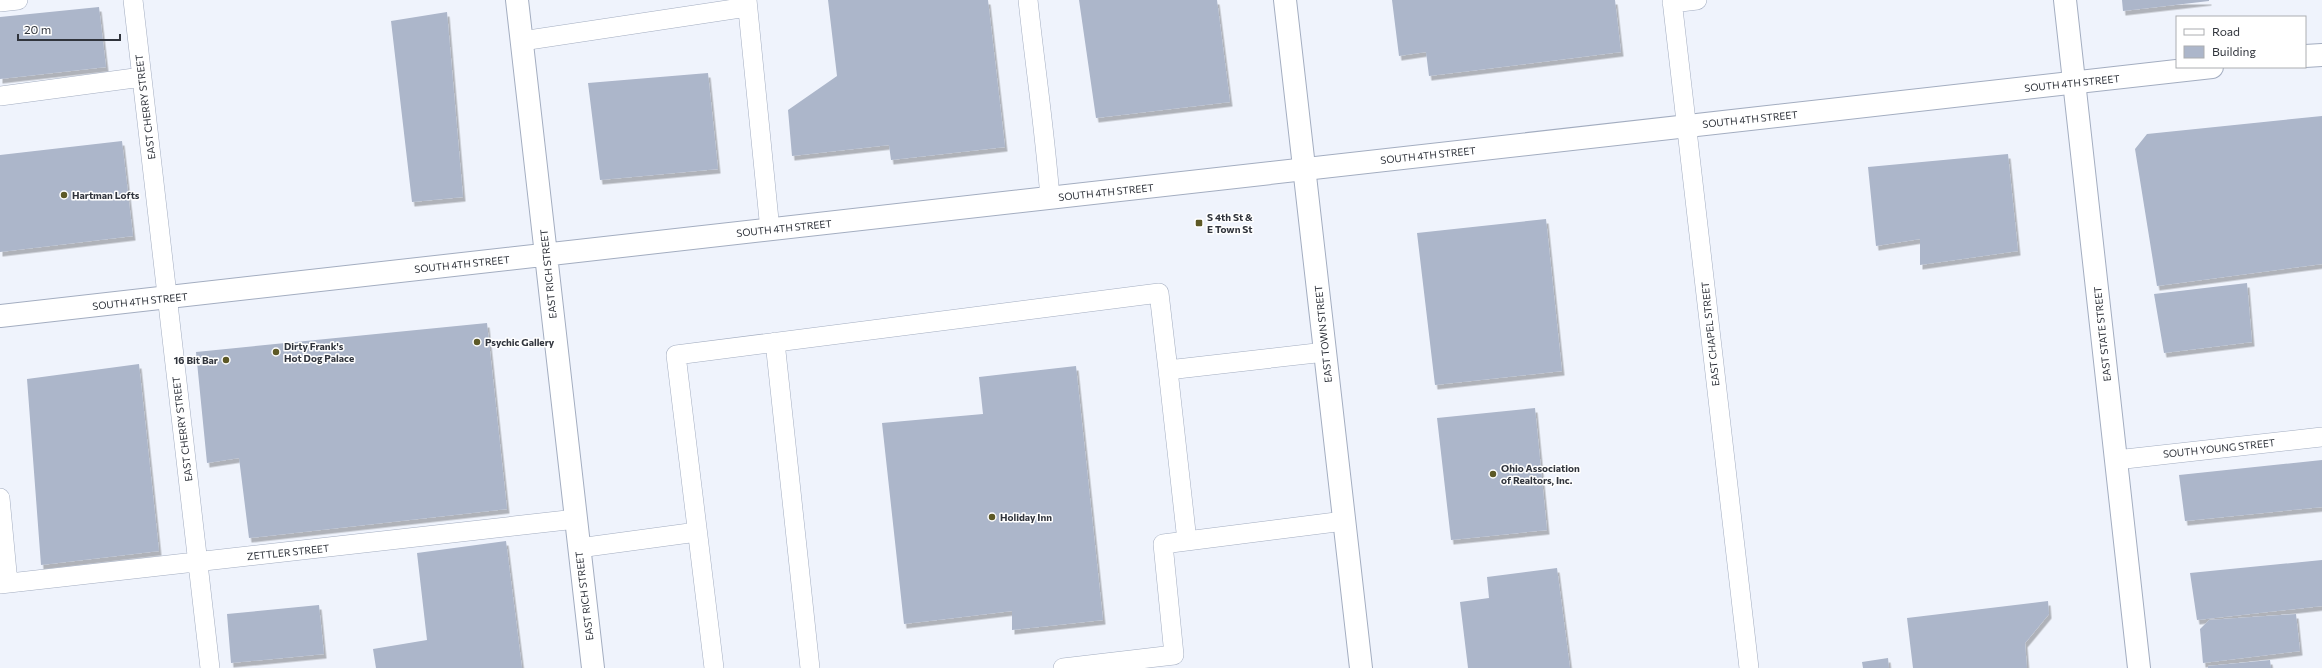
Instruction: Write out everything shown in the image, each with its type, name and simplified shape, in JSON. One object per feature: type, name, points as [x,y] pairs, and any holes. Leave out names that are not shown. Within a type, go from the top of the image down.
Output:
[{"type":"main road","name":"EAST RICH STREET","points":[[517,0],[593,668]]},
{"type":"main road","name":"EAST TOWN STREET","points":[[1285,0],[1361,668]]},
{"type":"main road","name":"EAST STATE STREET","points":[[2065,0],[2139,668]]},
{"type":"main road","points":[[2306,56],[2322,54]]},
{"type":"main road","name":"SOUTH 4TH STREET","points":[[0,316],[2203,68]]},
{"type":"lane","points":[[0,2],[18,0]]},
{"type":"lane","name":"EAST CHERRY STREET","points":[[133,0],[210,668]]},
{"type":"lane","points":[[1028,0],[1041,119],[1046,147],[1050,198]]},
{"type":"lane","points":[[1672,2],[1697,0]]},
{"type":"lane","name":"EAST CHAPEL STREET","points":[[1672,2],[1749,668]]},
{"type":"lane","points":[[522,41],[747,4],[770,230]]},
{"type":"lane","points":[[0,96],[142,77]]},
{"type":"lane","points":[[714,668],[676,355],[1159,293],[1187,541]]},
{"type":"lane","points":[[775,342],[810,668]]},
{"type":"lane","points":[[1168,370],[1325,352]]},
{"type":"lane","name":"SOUTH YOUNG STREET","points":[[2116,460],[2322,437]]},
{"type":"lane","points":[[0,498],[4,584]]},
{"type":"lane","name":"ZETTLER STREET","points":[[4,584],[576,519]]},
{"type":"lane","points":[[1063,668],[1174,655],[1163,544],[1344,521]]},
{"type":"lane","points":[[579,548],[697,532]]},
{"type":"building","points":[[828,0],[988,0],[1005,147],[891,160],[889,145],[792,156],[788,110],[837,76]]},
{"type":"building","points":[[1079,0],[1217,0],[1230,102],[1096,118]]},
{"type":"building","points":[[1392,0],[1615,0],[1621,52],[1429,76],[1426,52],[1399,56]]},
{"type":"building","points":[[2122,0],[2209,0],[2209,1],[2123,11]]},
{"type":"building","points":[[99,7],[106,67],[0,79],[0,17]]},
{"type":"building","points":[[447,12],[463,197],[412,202],[391,21]]},
{"type":"building","points":[[708,73],[718,169],[600,180],[588,83]]},
{"type":"building","points":[[2322,116],[2322,264],[2157,286],[2135,149],[2147,134]]},
{"type":"building","name":"Hartman Lofts","points":[[122,141],[133,236],[0,252],[0,155]]},
{"type":"building","points":[[2008,154],[2018,251],[1920,265],[1920,239],[1876,246],[1868,167]]},
{"type":"building","points":[[1546,219],[1562,371],[1435,385],[1417,233]]},
{"type":"building","points":[[2247,283],[2252,342],[2164,353],[2154,294]]},
{"type":"building","points":[[487,323],[507,509],[249,538],[239,458],[207,463],[196,352]]},
{"type":"building","points":[[139,364],[159,551],[41,565],[27,379]]},
{"type":"building","name":"Holiday Inn","points":[[1076,366],[1103,620],[1012,630],[1012,611],[904,624],[882,423],[983,414],[979,377]]},
{"type":"building","name":"Ohio Association of Realtors, Inc.","points":[[1535,408],[1547,530],[1451,540],[1437,418]]},
{"type":"building","points":[[2322,460],[2322,507],[2185,521],[2179,475]]},
{"type":"building","points":[[506,541],[522,668],[376,668],[373,649],[427,640],[417,553]]},
{"type":"building","points":[[2322,560],[2322,606],[2197,620],[2190,573]]},
{"type":"building","points":[[1557,568],[1570,668],[1468,668],[1460,602],[1489,598],[1487,577]]},
{"type":"building","points":[[2048,601],[2049,614],[2025,643],[2027,668],[1913,668],[1907,618]]},
{"type":"building","points":[[319,605],[324,654],[231,663],[227,614]]},
{"type":"building","points":[[2296,614],[2300,651],[2203,663],[2200,629],[2209,620]]},
{"type":"building","points":[[1888,658],[1889,668],[1863,668],[1862,662]]},
{"type":"building","points":[[2270,660],[2271,668],[2208,668],[2208,666]]},
{"type":"place","name":"Hartman Lofts","points":[[64,195]]},
{"type":"place","name":"S 4th St & E Town St","points":[[1199,223]]},
{"type":"place","name":"Psychic Gallery","points":[[477,342]]},
{"type":"place","name":"Dirty Frank's Hot Dog Palace","points":[[276,352]]},
{"type":"place","name":"16 Bit Bar","points":[[226,360]]},
{"type":"place","name":"Ohio Association of Realtors, Inc.","points":[[1493,474]]},
{"type":"place","name":"Holiday Inn","points":[[992,517]]}]
